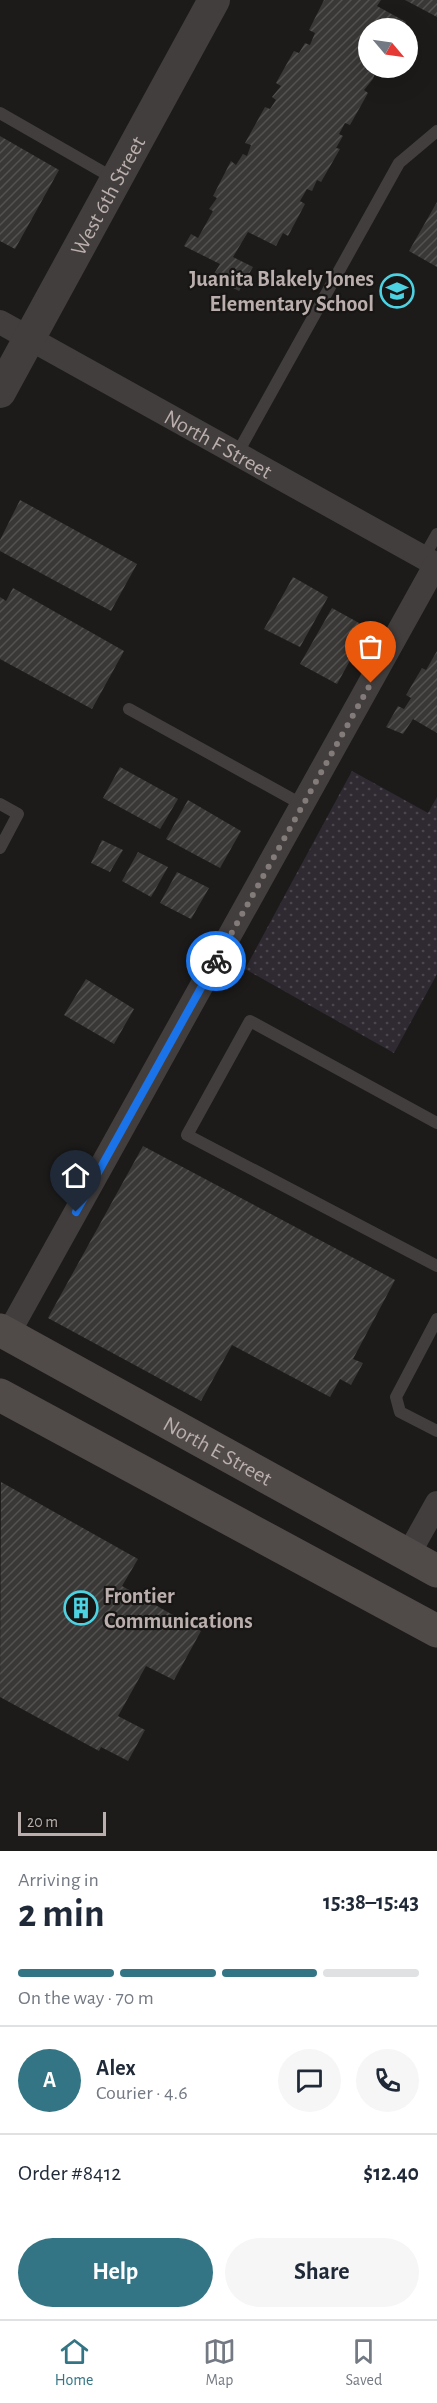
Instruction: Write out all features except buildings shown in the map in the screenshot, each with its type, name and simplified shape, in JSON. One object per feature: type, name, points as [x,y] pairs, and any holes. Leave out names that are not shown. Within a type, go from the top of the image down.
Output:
[{"type":"main road","name":"North E Street","points":[[4,1332],[437,1571]]},
{"type":"main road","points":[[0,1395],[437,1631]]},
{"type":"street","name":"West 6th Street","points":[[0,392],[214,0]]},
{"type":"street","name":"North F Street","points":[[0,322],[432,562]]},
{"type":"street","points":[[4,1332],[303,805],[432,562]]},
{"type":"street","points":[[408,1555],[437,1503]]},
{"type":"lane","points":[[0,113],[116,179]]},
{"type":"lane","points":[[237,454],[399,163],[437,131]]},
{"type":"lane","points":[[432,562],[437,534]]},
{"type":"lane","points":[[129,710],[303,805]]},
{"type":"lane","points":[[0,804],[18,814],[0,848]]},
{"type":"lane","points":[[437,1123],[250,1021],[187,1135],[437,1266]]},
{"type":"lane","points":[[437,1319],[396,1397],[400,1412],[437,1431]]},
{"type":"shaded area","points":[[352,771],[428,813],[437,797],[437,974],[394,1053],[245,969]]},
{"type":"way so far","points":[[216,961],[371,683]]},
{"type":"place","name":"Juanita Blakely Jones Elementary School","points":[[397,291]]},
{"type":"place","name":"Frontier Communications","points":[[81,1608]]},
{"type":"route","points":[[76,1212],[216,961]]}]
